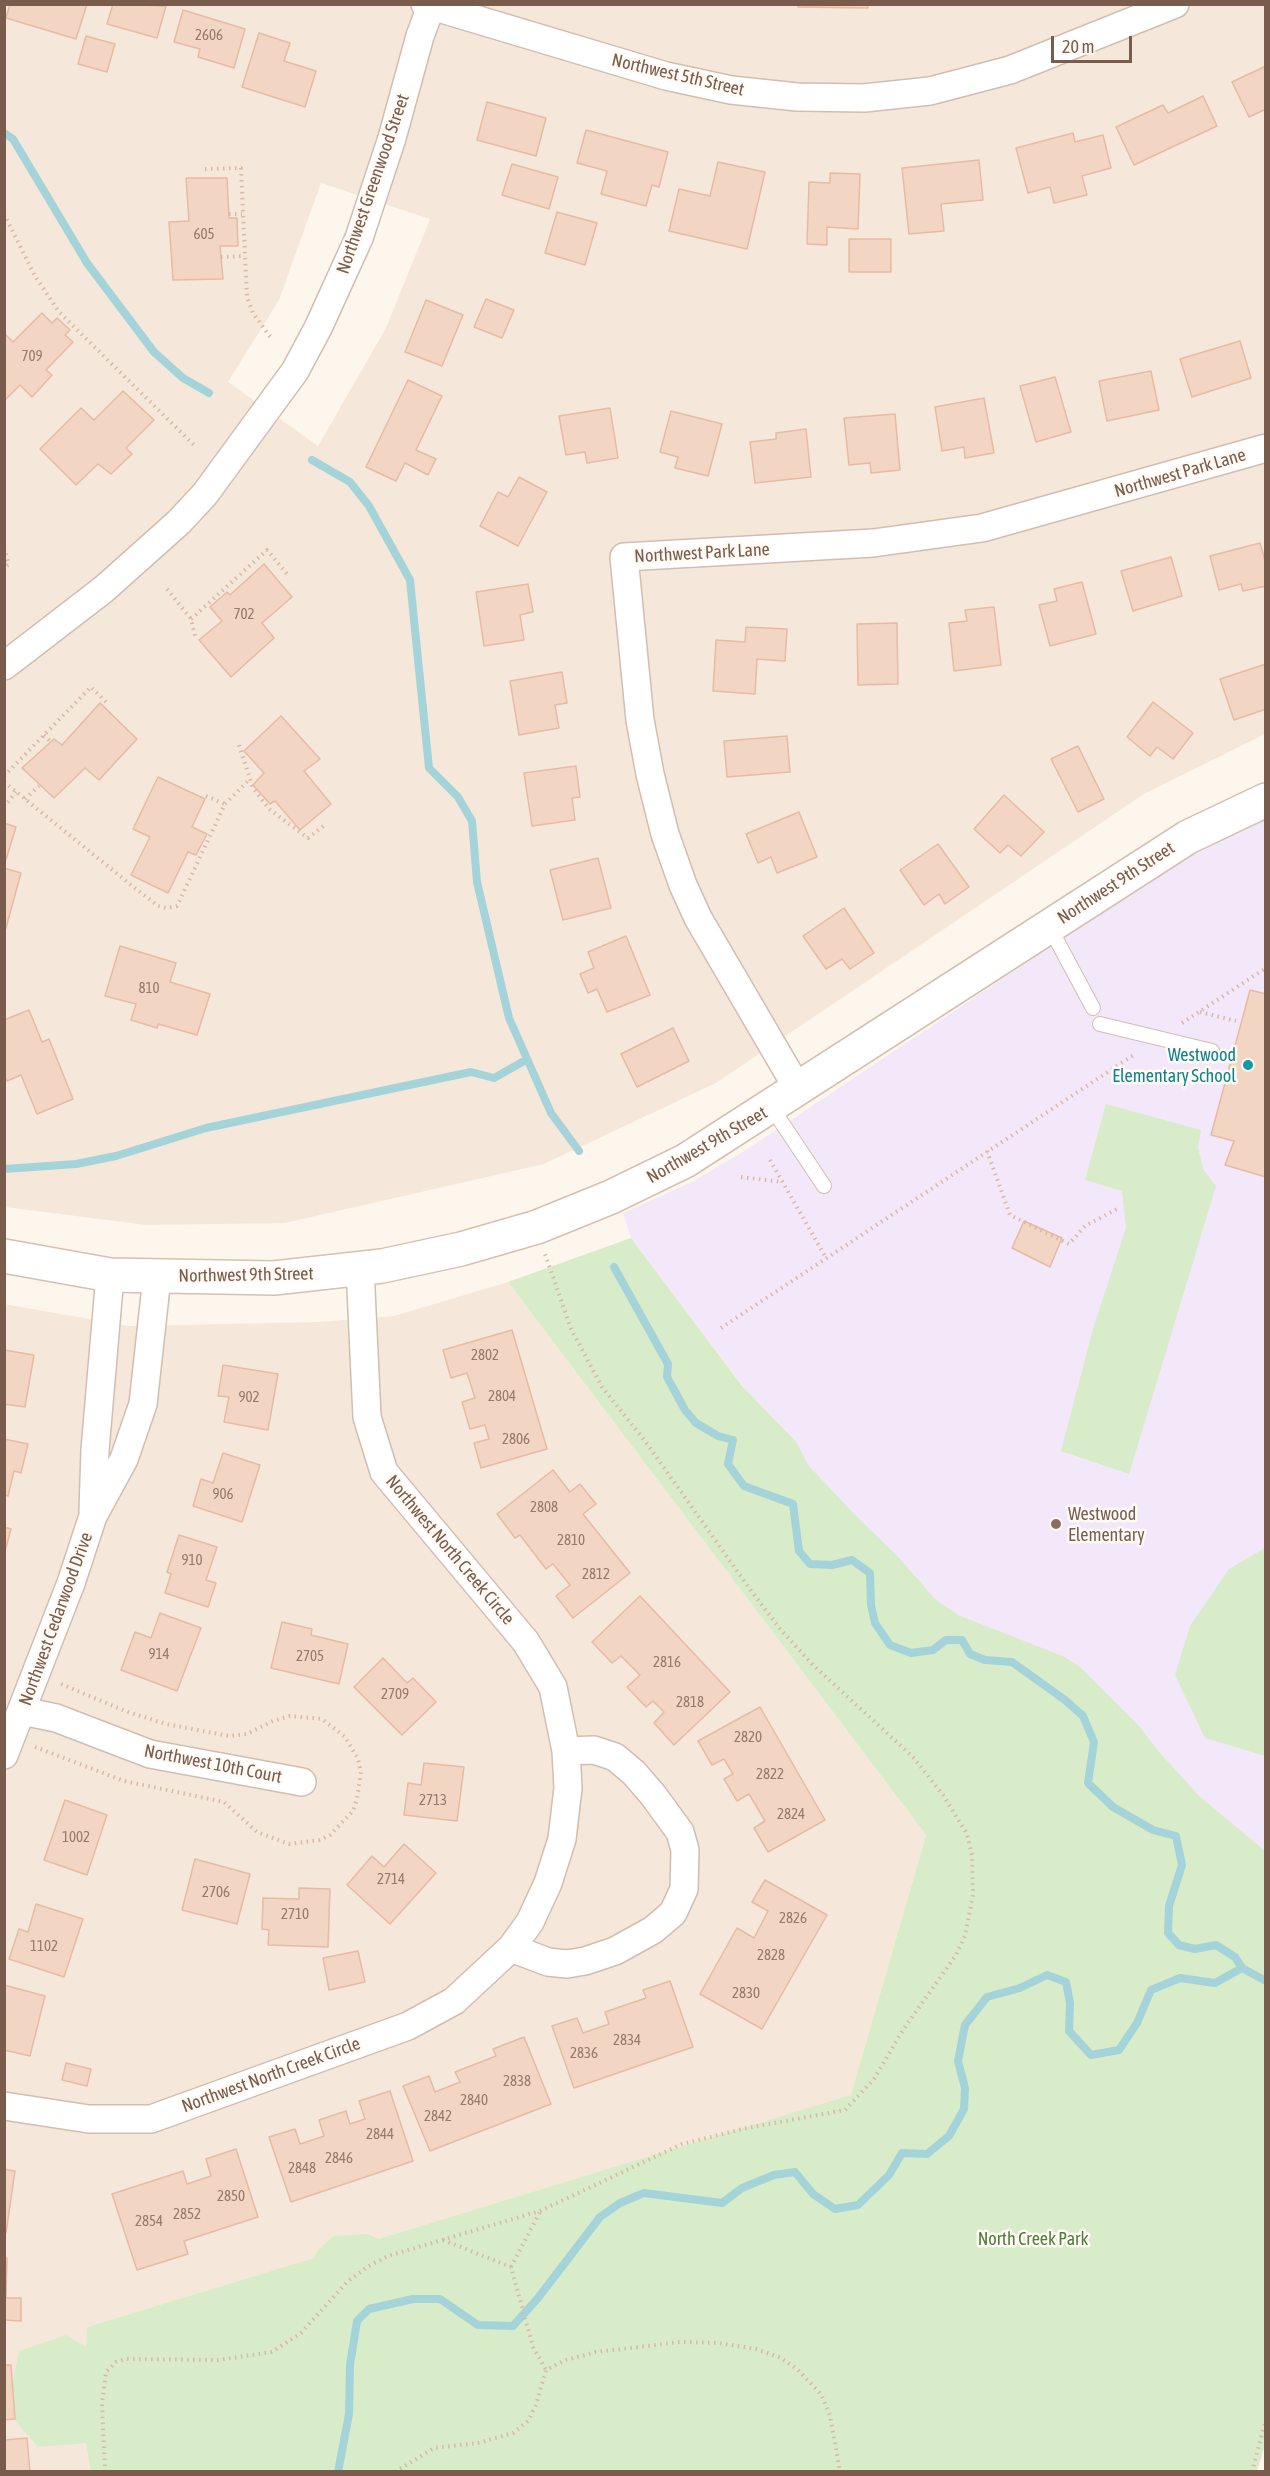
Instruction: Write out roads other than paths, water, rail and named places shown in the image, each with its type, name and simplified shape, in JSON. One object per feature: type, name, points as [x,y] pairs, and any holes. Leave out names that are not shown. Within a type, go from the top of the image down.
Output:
[{"type":"street","name":"Northwest 5th Street","points":[[430,5],[666,76],[731,90],[797,97],[864,98],[930,91],[1010,70],[1175,4]]},
{"type":"street","name":"Northwest Greenwood Street","points":[[4,666],[104,589],[206,494],[295,371],[318,328],[359,238],[392,138],[430,5]]},
{"type":"street","name":"Northwest Park Lane","points":[[785,1098],[698,918],[683,885],[665,834],[640,720],[624,557],[873,543],[982,528],[1266,448]]},
{"type":"street","name":"Northwest 9th Street","points":[[4,1256],[110,1275],[274,1278],[360,1268],[461,1249],[537,1227],[612,1197],[686,1161],[1188,837],[1266,800]]},
{"type":"street","name":"Northwest North Creek Circle","points":[[4,2106],[89,2119],[150,2118],[408,2026],[454,2001],[511,1948],[530,1922],[548,1883],[562,1839],[568,1788],[566,1751],[553,1687],[526,1642],[384,1472],[367,1417],[360,1268]]},
{"type":"street","name":"Northwest Cedarwood Drive","points":[[93,1516],[95,1450],[110,1275]]},
{"type":"street","name":"Northwest Cedarwood Drive","points":[[4,1755],[93,1516],[124,1459],[142,1404],[156,1277]]},
{"type":"street","name":"Northwest 10th Court","points":[[22,1711],[56,1718],[150,1754],[302,1782]]},
{"type":"street","points":[[511,1948],[548,1962],[567,1964],[585,1961],[615,1951],[653,1930],[674,1913],[684,1888],[685,1850],[680,1832],[634,1773],[615,1757],[594,1750],[566,1751]]},
{"type":"lane","points":[[1049,926],[1093,1008]]},
{"type":"lane","points":[[1100,1024],[1212,1051]]},
{"type":"lane","points":[[785,1098],[824,1186]]},
{"type":"waterway","points":[[4,133],[13,139],[87,263],[154,352],[183,378],[209,393]]},
{"type":"waterway","points":[[312,460],[350,482],[369,506],[410,580],[429,768],[458,797],[472,821],[477,882],[509,1018],[551,1113],[579,1151]]},
{"type":"waterway","points":[[4,1169],[76,1164],[116,1156],[206,1128],[471,1072],[494,1078],[526,1060]]},
{"type":"waterway","points":[[614,1267],[668,1364],[667,1377],[685,1410],[696,1423],[718,1436],[733,1440],[728,1464],[744,1486],[793,1504],[799,1551],[810,1564],[832,1565],[852,1560],[870,1573],[871,1605],[875,1623],[890,1645],[911,1653],[933,1650],[946,1640],[962,1640],[970,1654],[985,1660],[1012,1662],[1065,1700],[1083,1716],[1094,1742],[1088,1783],[1113,1807],[1153,1830],[1176,1836],[1182,1865],[1169,1906],[1168,1933],[1179,1945],[1195,1949],[1216,1945],[1235,1957],[1242,1968],[1266,1981]]},
{"type":"waterway","points":[[338,2472],[349,2414],[350,2365],[357,2321],[369,2309],[413,2299],[440,2299],[478,2325],[513,2326],[538,2298],[600,2217],[620,2203],[644,2193],[722,2203],[742,2188],[774,2175],[795,2172],[813,2194],[835,2209],[858,2205],[889,2175],[902,2153],[927,2154],[949,2136],[964,2109],[965,2088],[958,2061],[965,2025],[987,1997],[1020,1988],[1047,1975],[1066,1982],[1070,2003],[1069,2031],[1091,2055],[1119,2050],[1137,2023],[1151,1990],[1180,1978],[1215,1983],[1242,1968]]},
{"type":"place","name":"Westwood Elementary School","points":[[1248,1065]]},
{"type":"place","name":"Westwood Elementary","points":[[1056,1524]]},
{"type":"park label","name":"North Creek Park","points":[[1033,2239]]}]
